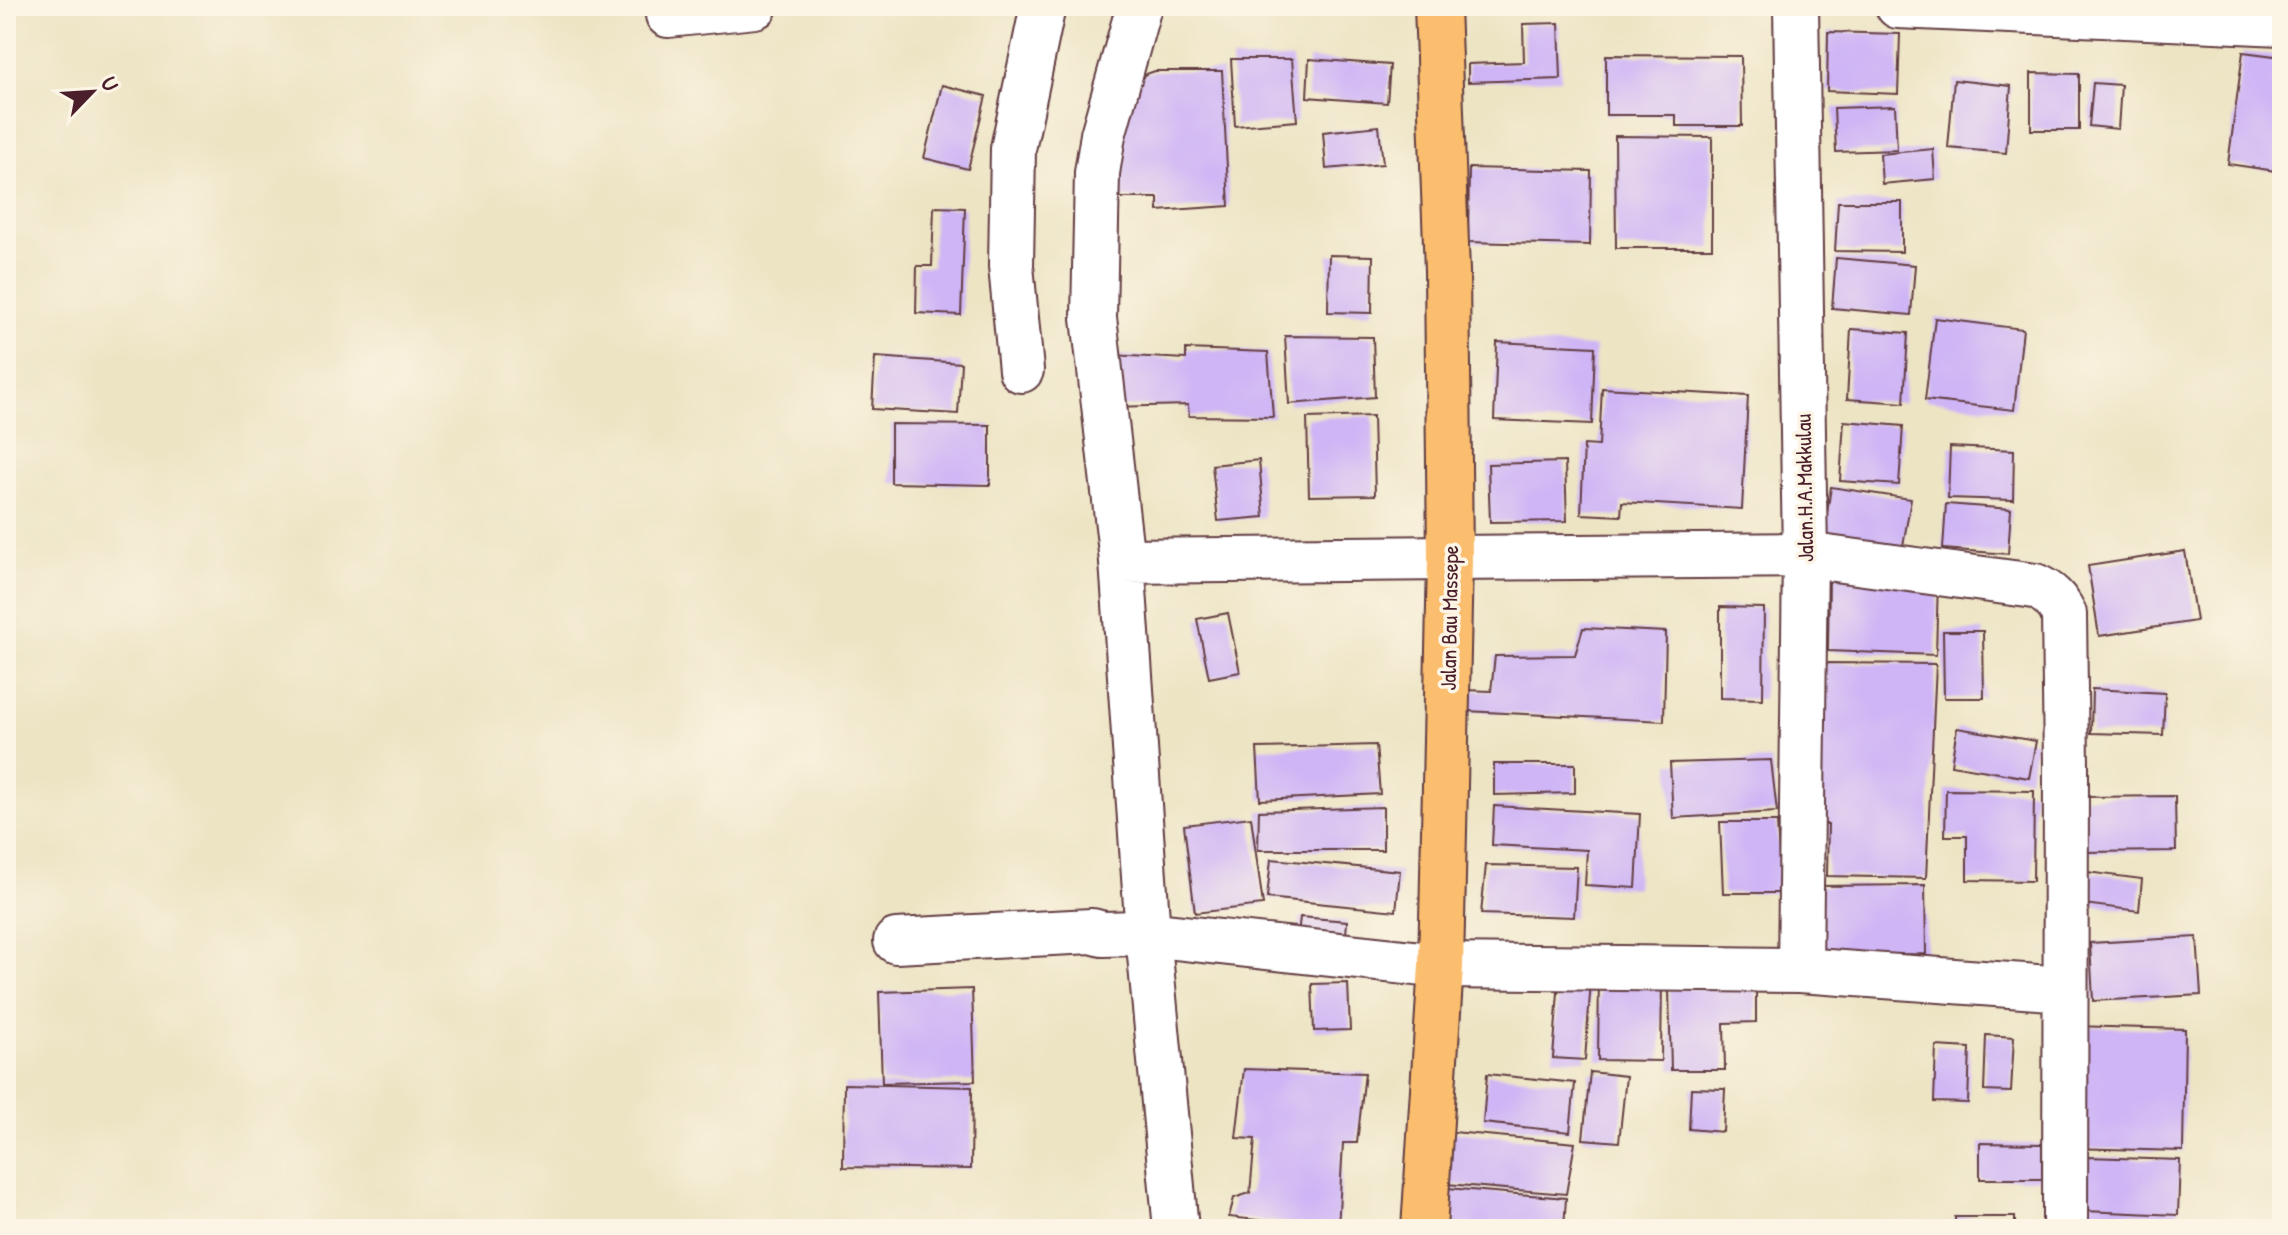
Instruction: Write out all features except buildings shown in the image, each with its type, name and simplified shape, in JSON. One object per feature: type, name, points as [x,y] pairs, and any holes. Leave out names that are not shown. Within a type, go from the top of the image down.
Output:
[{"type":"main road","name":"Jalan Bau Massepe","points":[[1424,1229],[1441,966],[1450,560],[1447,271],[1437,6]]},
{"type":"street","points":[[668,15],[755,6]]},
{"type":"street","points":[[1021,370],[1011,266],[1013,149],[1043,6]]},
{"type":"street","points":[[1139,6],[1103,135],[1097,173],[1094,318],[1122,561],[1130,934],[1176,1229]]},
{"type":"street","name":"Jalan.H.A.Makkulau","points":[[1796,6],[1805,555],[1800,970]]},
{"type":"street","points":[[1898,6],[2282,23]]},
{"type":"street","points":[[1122,561],[1805,555],[2020,583],[2047,591],[2064,614],[2065,1229]]},
{"type":"street","points":[[896,941],[1092,931],[1441,966],[1800,970],[2065,989]]}]
